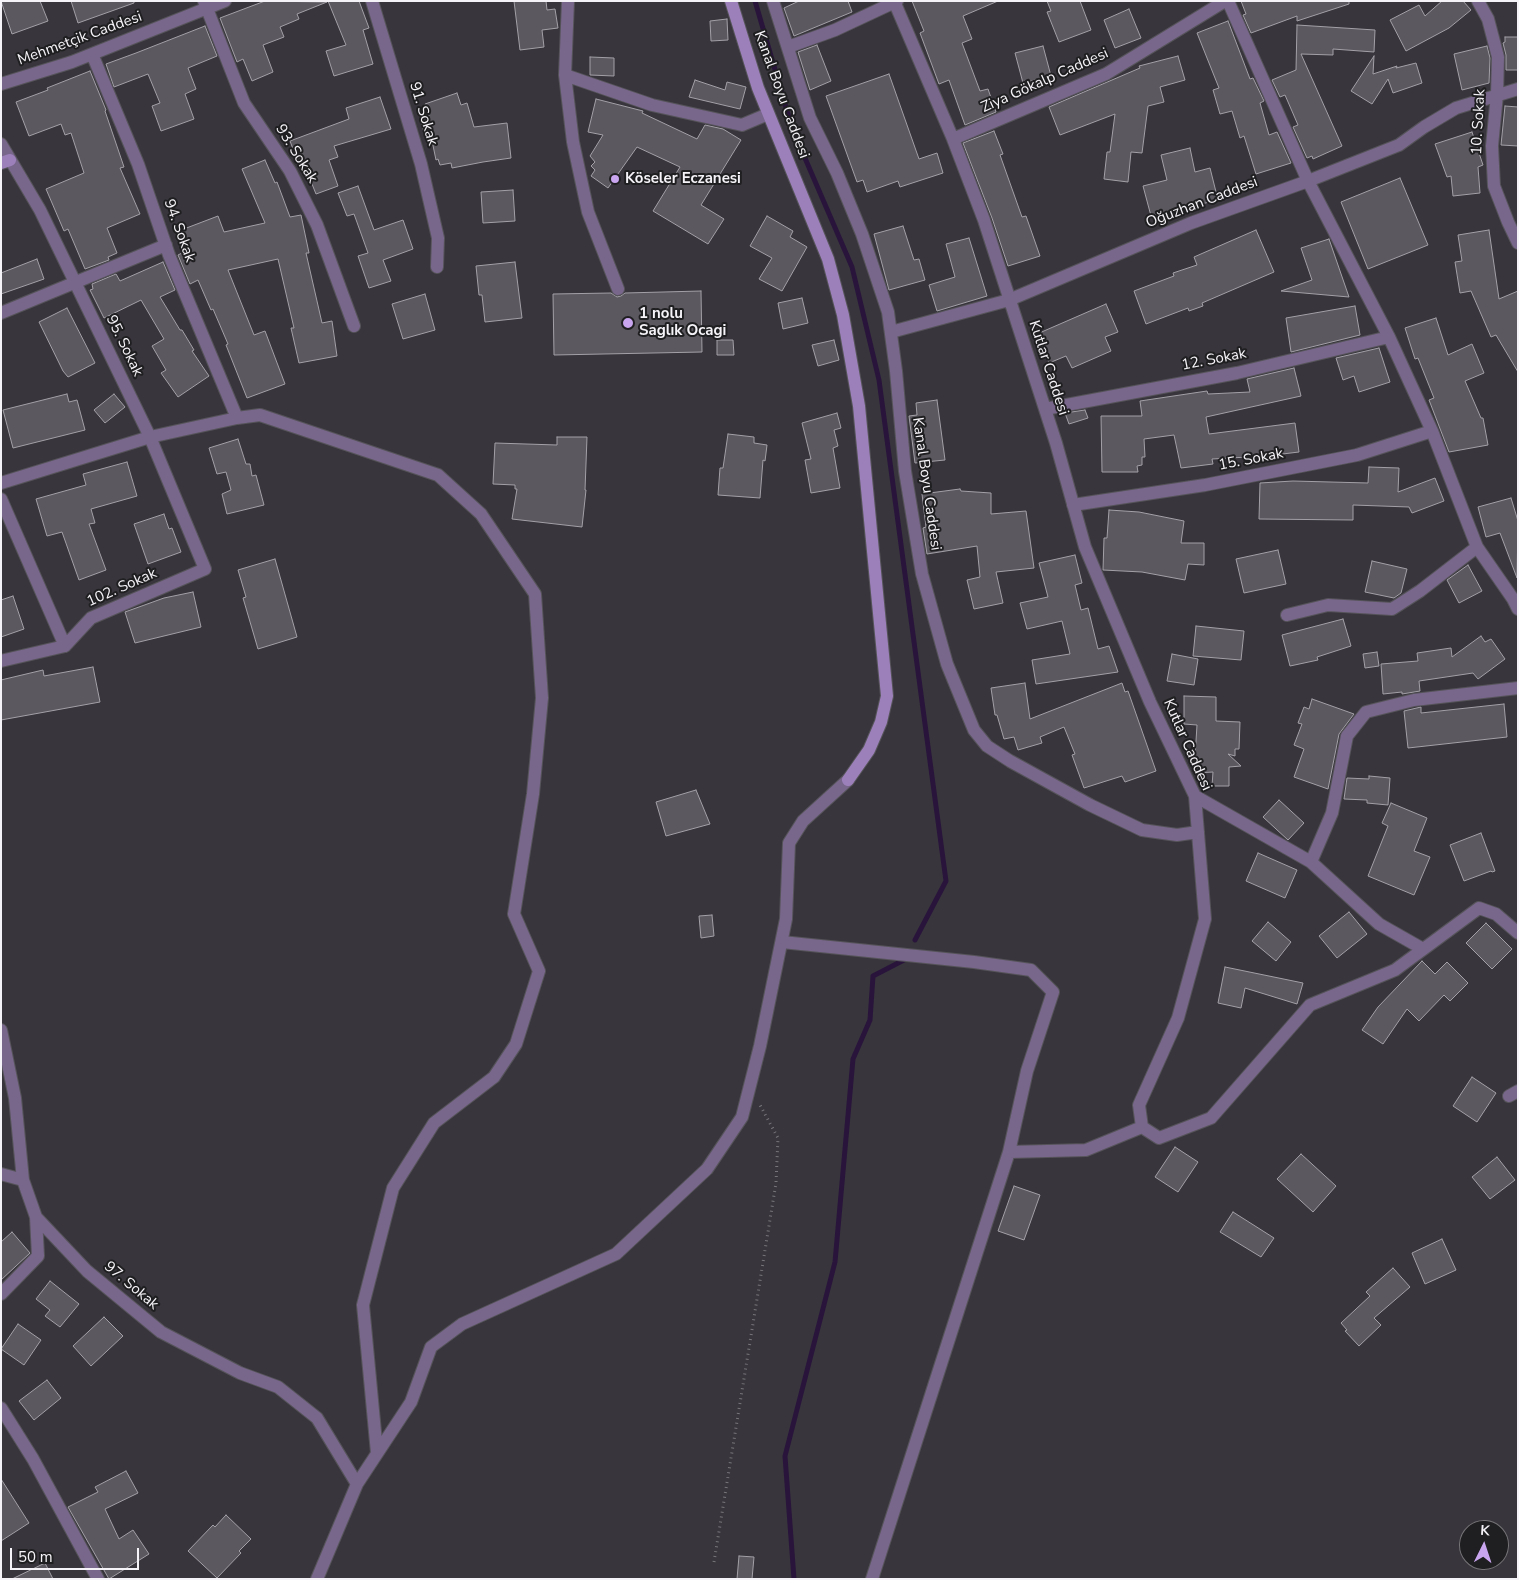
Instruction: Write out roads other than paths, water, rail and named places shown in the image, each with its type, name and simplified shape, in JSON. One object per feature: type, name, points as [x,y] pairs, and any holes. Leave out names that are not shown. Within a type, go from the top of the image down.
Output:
[{"type":"street","name":"Mehmetçik Caddesi","points":[[1,84],[72,62],[205,5],[225,1]]},
{"type":"street","name":"91. Sokak","points":[[372,1],[421,164],[438,238],[437,267]]},
{"type":"street","points":[[568,1],[565,75],[573,142],[588,212],[618,289]]},
{"type":"street","name":"Kanal Boyu Caddesi","points":[[731,1],[758,88],[828,259],[842,315],[859,406],[887,696],[881,722],[869,750],[848,780],[803,821],[789,843],[786,919],[782,942]]},
{"type":"street","name":"Kanal Boyu Caddesi","points":[[773,1],[810,118],[837,173],[862,234],[888,312],[896,371],[905,471],[922,574],[946,664],[974,730],[987,746],[1010,761],[1090,806],[1142,830],[1177,835],[1198,832]]},
{"type":"street","points":[[1227,1],[1308,181],[1389,337],[1432,431],[1476,547],[1516,602]]},
{"type":"street","name":"Ziya Gökalp Caddesi","points":[[953,138],[1106,74],[1227,1]]},
{"type":"street","name":"10. Sokak","points":[[1478,1],[1488,19],[1498,57],[1497,95],[1492,146],[1494,186],[1518,243]]},
{"type":"street","points":[[788,48],[835,30],[895,2]]},
{"type":"street","name":"Kutlar Caddesi","points":[[895,2],[953,138],[984,220],[1044,409],[1085,547],[1146,693],[1195,796],[1205,919],[1178,1018],[1139,1105],[1142,1127]]},
{"type":"street","name":"93. Sokak","points":[[205,5],[244,103],[290,170],[317,225],[354,326]]},
{"type":"street","name":"94. Sokak","points":[[92,54],[138,164],[166,245],[237,418]]},
{"type":"street","points":[[565,75],[652,105],[742,125],[768,114]]},
{"type":"street","name":"Oğuzhan Caddesi","points":[[891,332],[1009,300],[1191,223],[1308,181],[1399,144],[1456,108],[1518,89]]},
{"type":"street","name":"95. Sokak","points":[[1,144],[6,162],[40,210],[150,437],[205,569]]},
{"type":"street","points":[[1,313],[166,245]]},
{"type":"street","name":"12. Sokak","points":[[1044,409],[1236,373],[1389,337]]},
{"type":"street","points":[[1,484],[150,437],[237,418],[260,415],[438,475],[481,514],[535,594],[542,698],[533,794],[514,914],[539,970],[516,1044],[494,1078],[434,1123],[393,1188],[363,1305],[377,1453]]},
{"type":"street","name":"15. Sokak","points":[[1073,505],[1205,485],[1357,455],[1432,431]]},
{"type":"street","points":[[1,499],[65,646],[1,661]]},
{"type":"street","points":[[1287,615],[1328,605],[1392,609],[1420,591],[1476,547]]},
{"type":"street","name":"102. Sokak","points":[[65,646],[90,618],[205,569]]},
{"type":"street","points":[[1311,862],[1332,813],[1347,736],[1366,712],[1414,700],[1518,688]]},
{"type":"street","points":[[1195,796],[1311,862],[1379,924],[1424,949]]},
{"type":"street","points":[[1197,815],[1224,813]]},
{"type":"street","points":[[1009,1152],[1086,1150],[1142,1127],[1158,1138],[1211,1118],[1310,1005],[1395,970],[1479,908],[1496,914],[1518,933]]},
{"type":"street","points":[[317,1579],[357,1484],[411,1402],[431,1347],[462,1324],[616,1254],[707,1169],[742,1117],[760,1046],[782,942],[974,962],[1031,970],[1053,992],[1027,1071],[1009,1152],[872,1579]]},
{"type":"street","name":"97. Sokak","points":[[1,1030],[15,1098],[23,1180],[36,1217],[88,1271],[161,1332],[240,1373],[278,1387],[317,1418],[357,1484]]},
{"type":"street","points":[[1,1174],[23,1180]]},
{"type":"street","points":[[1,1294],[38,1256],[36,1217]]},
{"type":"street","points":[[1,1408],[33,1459],[98,1579]]},
{"type":"waterway","points":[[755,1],[792,128],[852,267],[879,380],[946,881],[915,940]]},
{"type":"waterway","points":[[794,1579],[785,1456],[835,1262],[853,1059],[870,1020],[873,976],[904,960]]},
{"type":"place","name":"Köseler Eczanesi","points":[[615,179]]},
{"type":"place","name":"1 nolu Saglık Ocagi","points":[[628,323]]}]
